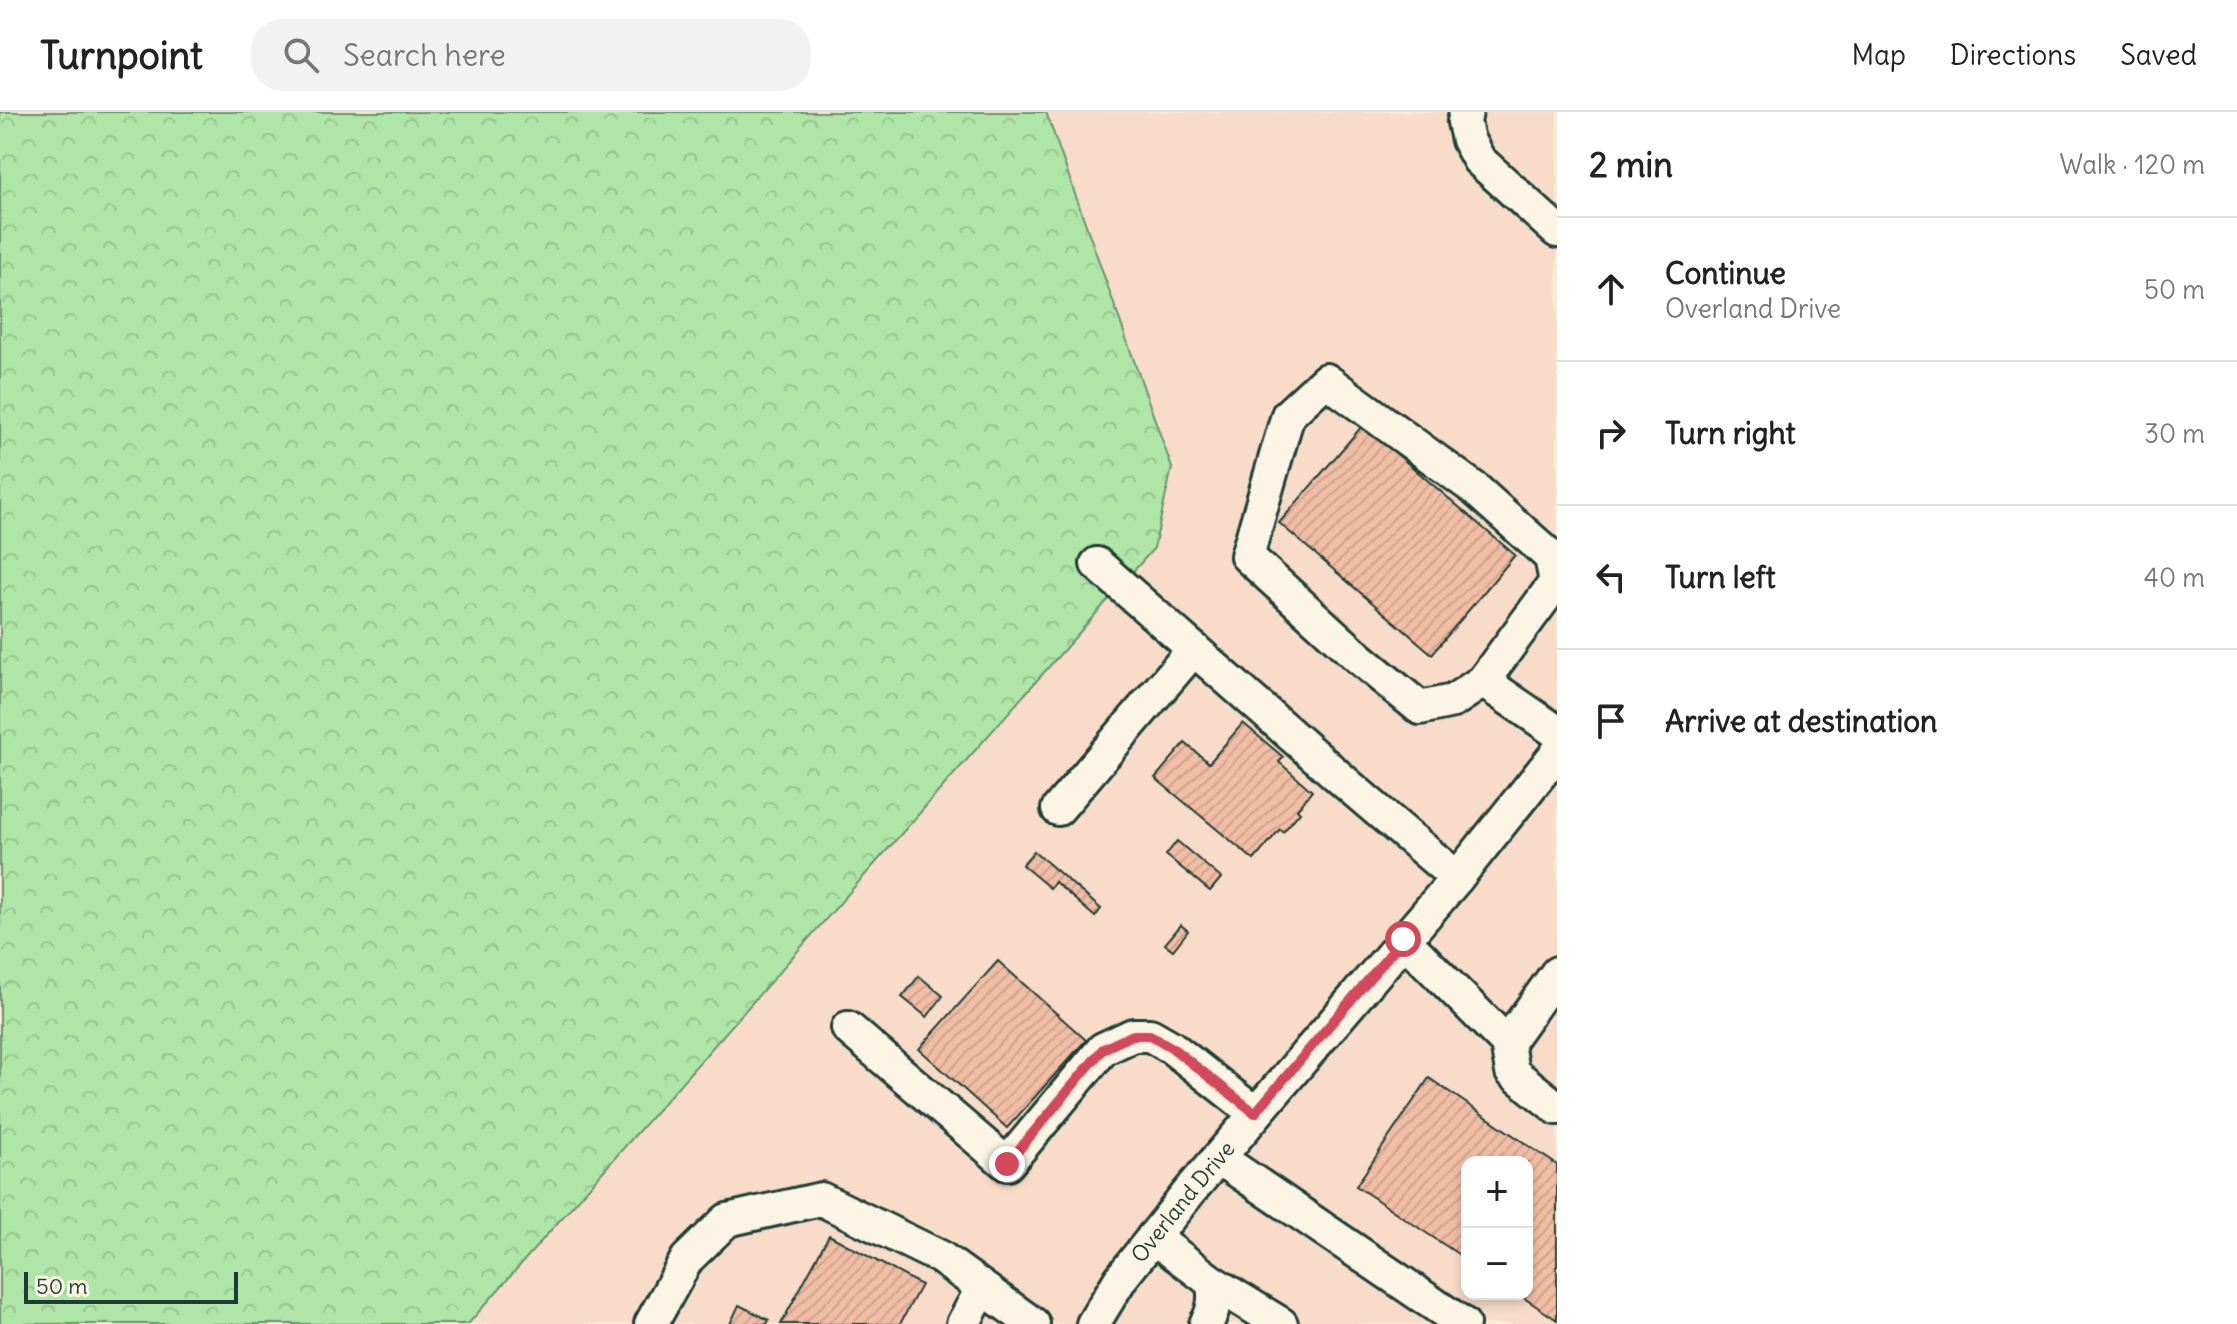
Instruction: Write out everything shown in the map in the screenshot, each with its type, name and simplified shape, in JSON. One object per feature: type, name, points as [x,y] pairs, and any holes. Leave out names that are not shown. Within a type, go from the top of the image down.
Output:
[{"type":"street","points":[[1466,112],[1464,122],[1468,140],[1479,160],[1557,231]]},
{"type":"street","points":[[1326,380],[1475,489],[1551,557],[1556,582],[1483,681],[1453,701],[1420,708],[1358,657],[1247,556],[1288,415],[1326,380]]},
{"type":"street","points":[[1097,564],[1457,878]]},
{"type":"street","points":[[1058,809],[1194,649]]},
{"type":"street","points":[[1483,681],[1557,732]]},
{"type":"street","name":"Overland Drive","points":[[1093,1324],[1121,1278],[1153,1237],[1457,878],[1557,753]]},
{"type":"street","points":[[1403,939],[1507,1043],[1512,1072],[1557,1108]]},
{"type":"street","points":[[1507,1043],[1557,973]]},
{"type":"street","points":[[848,1028],[1007,1164],[1103,1049],[1133,1035],[1150,1035],[1171,1047],[1255,1113]]},
{"type":"street","points":[[1219,1158],[1463,1324]]},
{"type":"street","points":[[651,1324],[687,1259],[727,1220],[821,1199],[940,1257],[1033,1324]]},
{"type":"street","points":[[1153,1237],[1212,1282],[1281,1324]]},
{"type":"street","points":[[1206,1324],[1212,1314],[1215,1291],[1212,1282]]},
{"type":"street","points":[[963,1324],[982,1289]]},
{"type":"shaded area","points":[[1046,112],[1557,112],[1557,1324],[468,1324],[1154,548],[1172,468]]},
{"type":"green space","points":[[0,112],[1046,112],[1172,468],[1154,548],[468,1324],[0,1324]]},
{"type":"building","points":[[1363,425],[1515,555],[1432,654],[1279,523]]},
{"type":"building","points":[[1243,723],[1283,757],[1279,762],[1312,791],[1297,809],[1300,812],[1283,832],[1280,829],[1254,860],[1155,778],[1185,743],[1209,763]]},
{"type":"building","points":[[1177,841],[1221,878],[1210,891],[1166,855]]},
{"type":"building","points":[[1034,851],[1101,909],[1095,917],[1055,882],[1050,888],[1022,865]]},
{"type":"building","points":[[1181,925],[1188,931],[1173,950],[1165,944]]},
{"type":"building","points":[[998,961],[1086,1040],[1007,1128],[919,1049]]},
{"type":"building","points":[[919,976],[943,996],[927,1017],[902,997]]},
{"type":"building","points":[[1429,1078],[1557,1165],[1557,1320],[1527,1300],[1533,1300],[1533,1156],[1461,1156],[1461,1256],[1356,1186]]},
{"type":"building","points":[[829,1235],[921,1285],[900,1324],[781,1324]]},
{"type":"building","points":[[739,1305],[769,1320],[767,1324],[730,1324]]},
{"type":"route","points":[[1007,1164],[1103,1049],[1133,1035],[1150,1035],[1171,1047],[1255,1113],[1403,939]]}]
